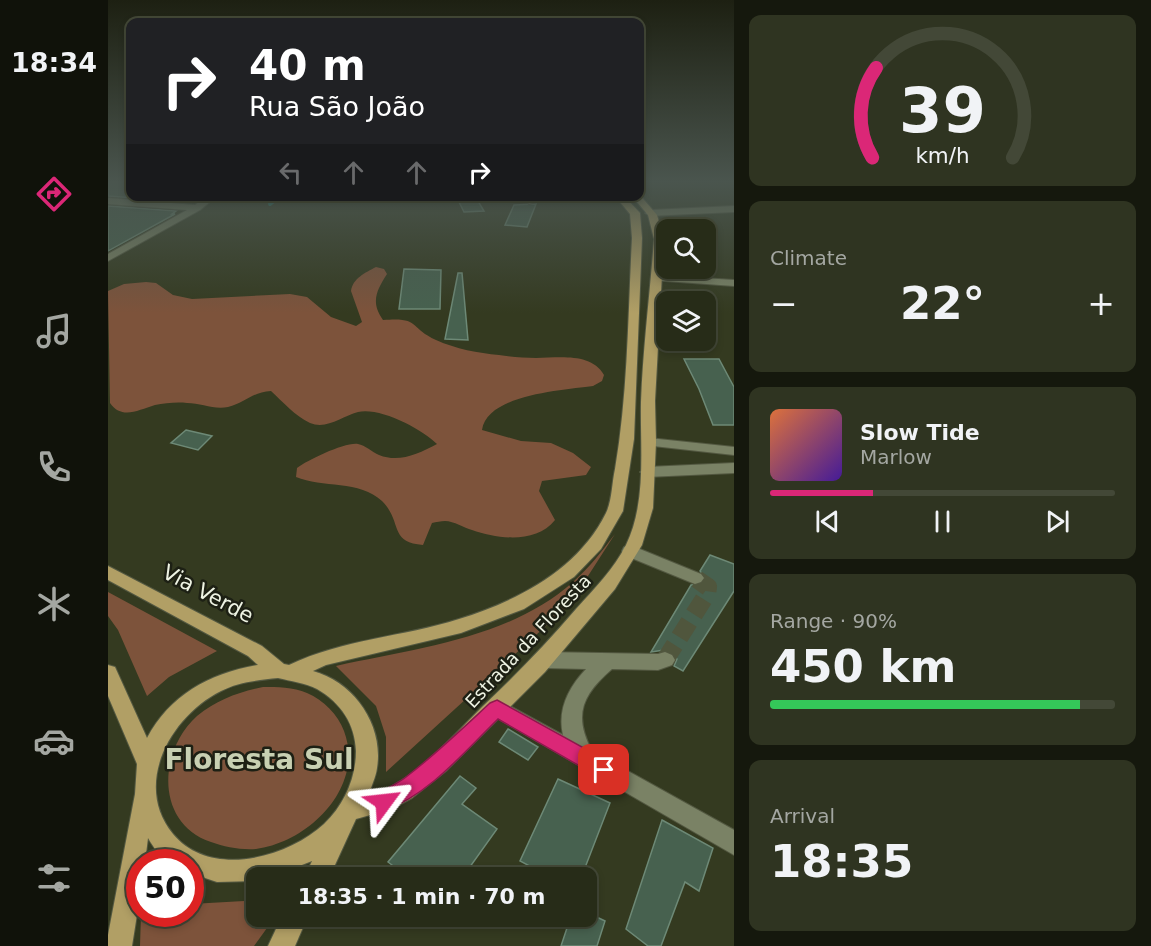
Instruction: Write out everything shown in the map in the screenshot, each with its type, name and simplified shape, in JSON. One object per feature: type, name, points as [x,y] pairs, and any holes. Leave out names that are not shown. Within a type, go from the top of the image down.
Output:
[{"type":"main road","name":"Estrada da Floresta","points":[[285,671],[322,658],[461,626],[518,604],[568,573],[595,545],[615,511],[627,439],[636,225]]},
{"type":"main road","name":"Estrada da Floresta","points":[[349,815],[384,802],[404,791],[438,764],[544,660],[609,584],[630,551],[645,508],[649,442],[648,401],[656,278]]},
{"type":"main road","name":"Via Verde","points":[[108,572],[255,651],[285,671]]},
{"type":"main road","points":[[118,946],[144,794],[147,763],[158,737],[175,714],[198,695],[223,681],[251,673],[285,671],[326,683],[352,705],[367,735],[368,771],[349,815],[322,867]]},
{"type":"main road","points":[[108,673],[147,763]]},
{"type":"main road","points":[[144,794],[152,825],[172,850],[203,867],[241,872],[280,866],[316,848],[349,815]]},
{"type":"main road","points":[[281,946],[290,927]]},
{"type":"street","points":[[108,258],[166,225]]},
{"type":"street","points":[[672,279],[734,283]]},
{"type":"street","points":[[649,442],[734,451]]},
{"type":"street","points":[[647,472],[734,468]]},
{"type":"street","points":[[630,551],[695,578]]},
{"type":"street","points":[[544,660],[607,662],[665,660]]},
{"type":"street","points":[[585,759],[572,731],[571,710],[577,694],[590,676],[607,662]]},
{"type":"street","points":[[497,708],[734,843]]},
{"type":"shaded area","points":[[376,267],[384,269],[387,274],[376,296],[379,314],[383,320],[395,319],[409,322],[436,340],[475,352],[518,357],[564,357],[583,360],[598,368],[604,375],[602,381],[593,386],[547,392],[512,401],[487,418],[482,430],[521,441],[551,443],[573,453],[591,467],[586,475],[542,481],[539,491],[555,520],[547,528],[527,536],[505,537],[493,536],[452,522],[442,521],[432,523],[423,545],[412,543],[400,535],[388,509],[373,494],[352,487],[296,477],[297,468],[302,465],[327,452],[352,444],[361,445],[386,457],[401,458],[437,444],[411,426],[389,416],[367,411],[358,412],[328,424],[316,425],[299,417],[271,391],[259,393],[223,408],[175,403],[125,412],[110,403],[108,291],[124,284],[146,282],[156,283],[173,295],[192,299],[290,294],[307,297],[331,317],[356,326],[362,322],[351,291],[352,286],[360,276]]},
{"type":"shaded area","points":[[615,534],[570,604],[386,772],[386,737],[376,706],[336,666],[460,639],[520,617],[548,601],[573,582]]},
{"type":"shaded area","points":[[108,592],[217,651],[169,677],[147,696],[118,630],[108,616]]},
{"type":"shaded area","points":[[263,687],[302,691],[330,709],[344,731],[348,752],[347,772],[328,808],[313,823],[295,835],[276,844],[256,849],[227,847],[193,833],[180,819],[172,803],[168,785],[170,766],[175,748],[184,731],[197,716],[228,697]]},
{"type":"shaded area","points":[[246,900],[246,927],[268,927],[254,946],[140,946],[141,927],[204,927],[204,903]]},
{"type":"building","points":[[108,225],[155,225],[108,251]]},
{"type":"building","points":[[404,269],[441,270],[440,309],[399,309]]},
{"type":"building","points":[[458,273],[462,273],[468,340],[445,339]]},
{"type":"building","points":[[684,359],[719,359],[734,387],[734,425],[713,425]]},
{"type":"building","points":[[186,430],[212,436],[198,450],[171,443]]},
{"type":"building","points":[[710,555],[734,564],[734,591],[683,671],[674,666],[677,659],[673,653],[664,650],[651,652],[691,585],[702,584],[706,579],[700,571]]},
{"type":"building","points":[[508,729],[538,747],[528,760],[499,742]]},
{"type":"building","points":[[460,776],[476,788],[462,804],[497,829],[470,867],[395,867],[388,862]]},
{"type":"building","points":[[558,779],[610,803],[585,867],[531,867],[520,861]]},
{"type":"building","points":[[662,820],[713,848],[699,891],[685,882],[661,946],[648,946],[626,929]]},
{"type":"building","points":[[597,917],[605,921],[597,946],[561,946],[567,927],[597,927]]},
{"type":"tunnel","points":[[665,660],[707,594],[708,587],[695,578]]},
{"type":"district","name":"Floresta Sul","points":[[259,759]]},
{"type":"route","points":[[384,802],[404,791],[438,764],[497,708],[604,770]]}]
